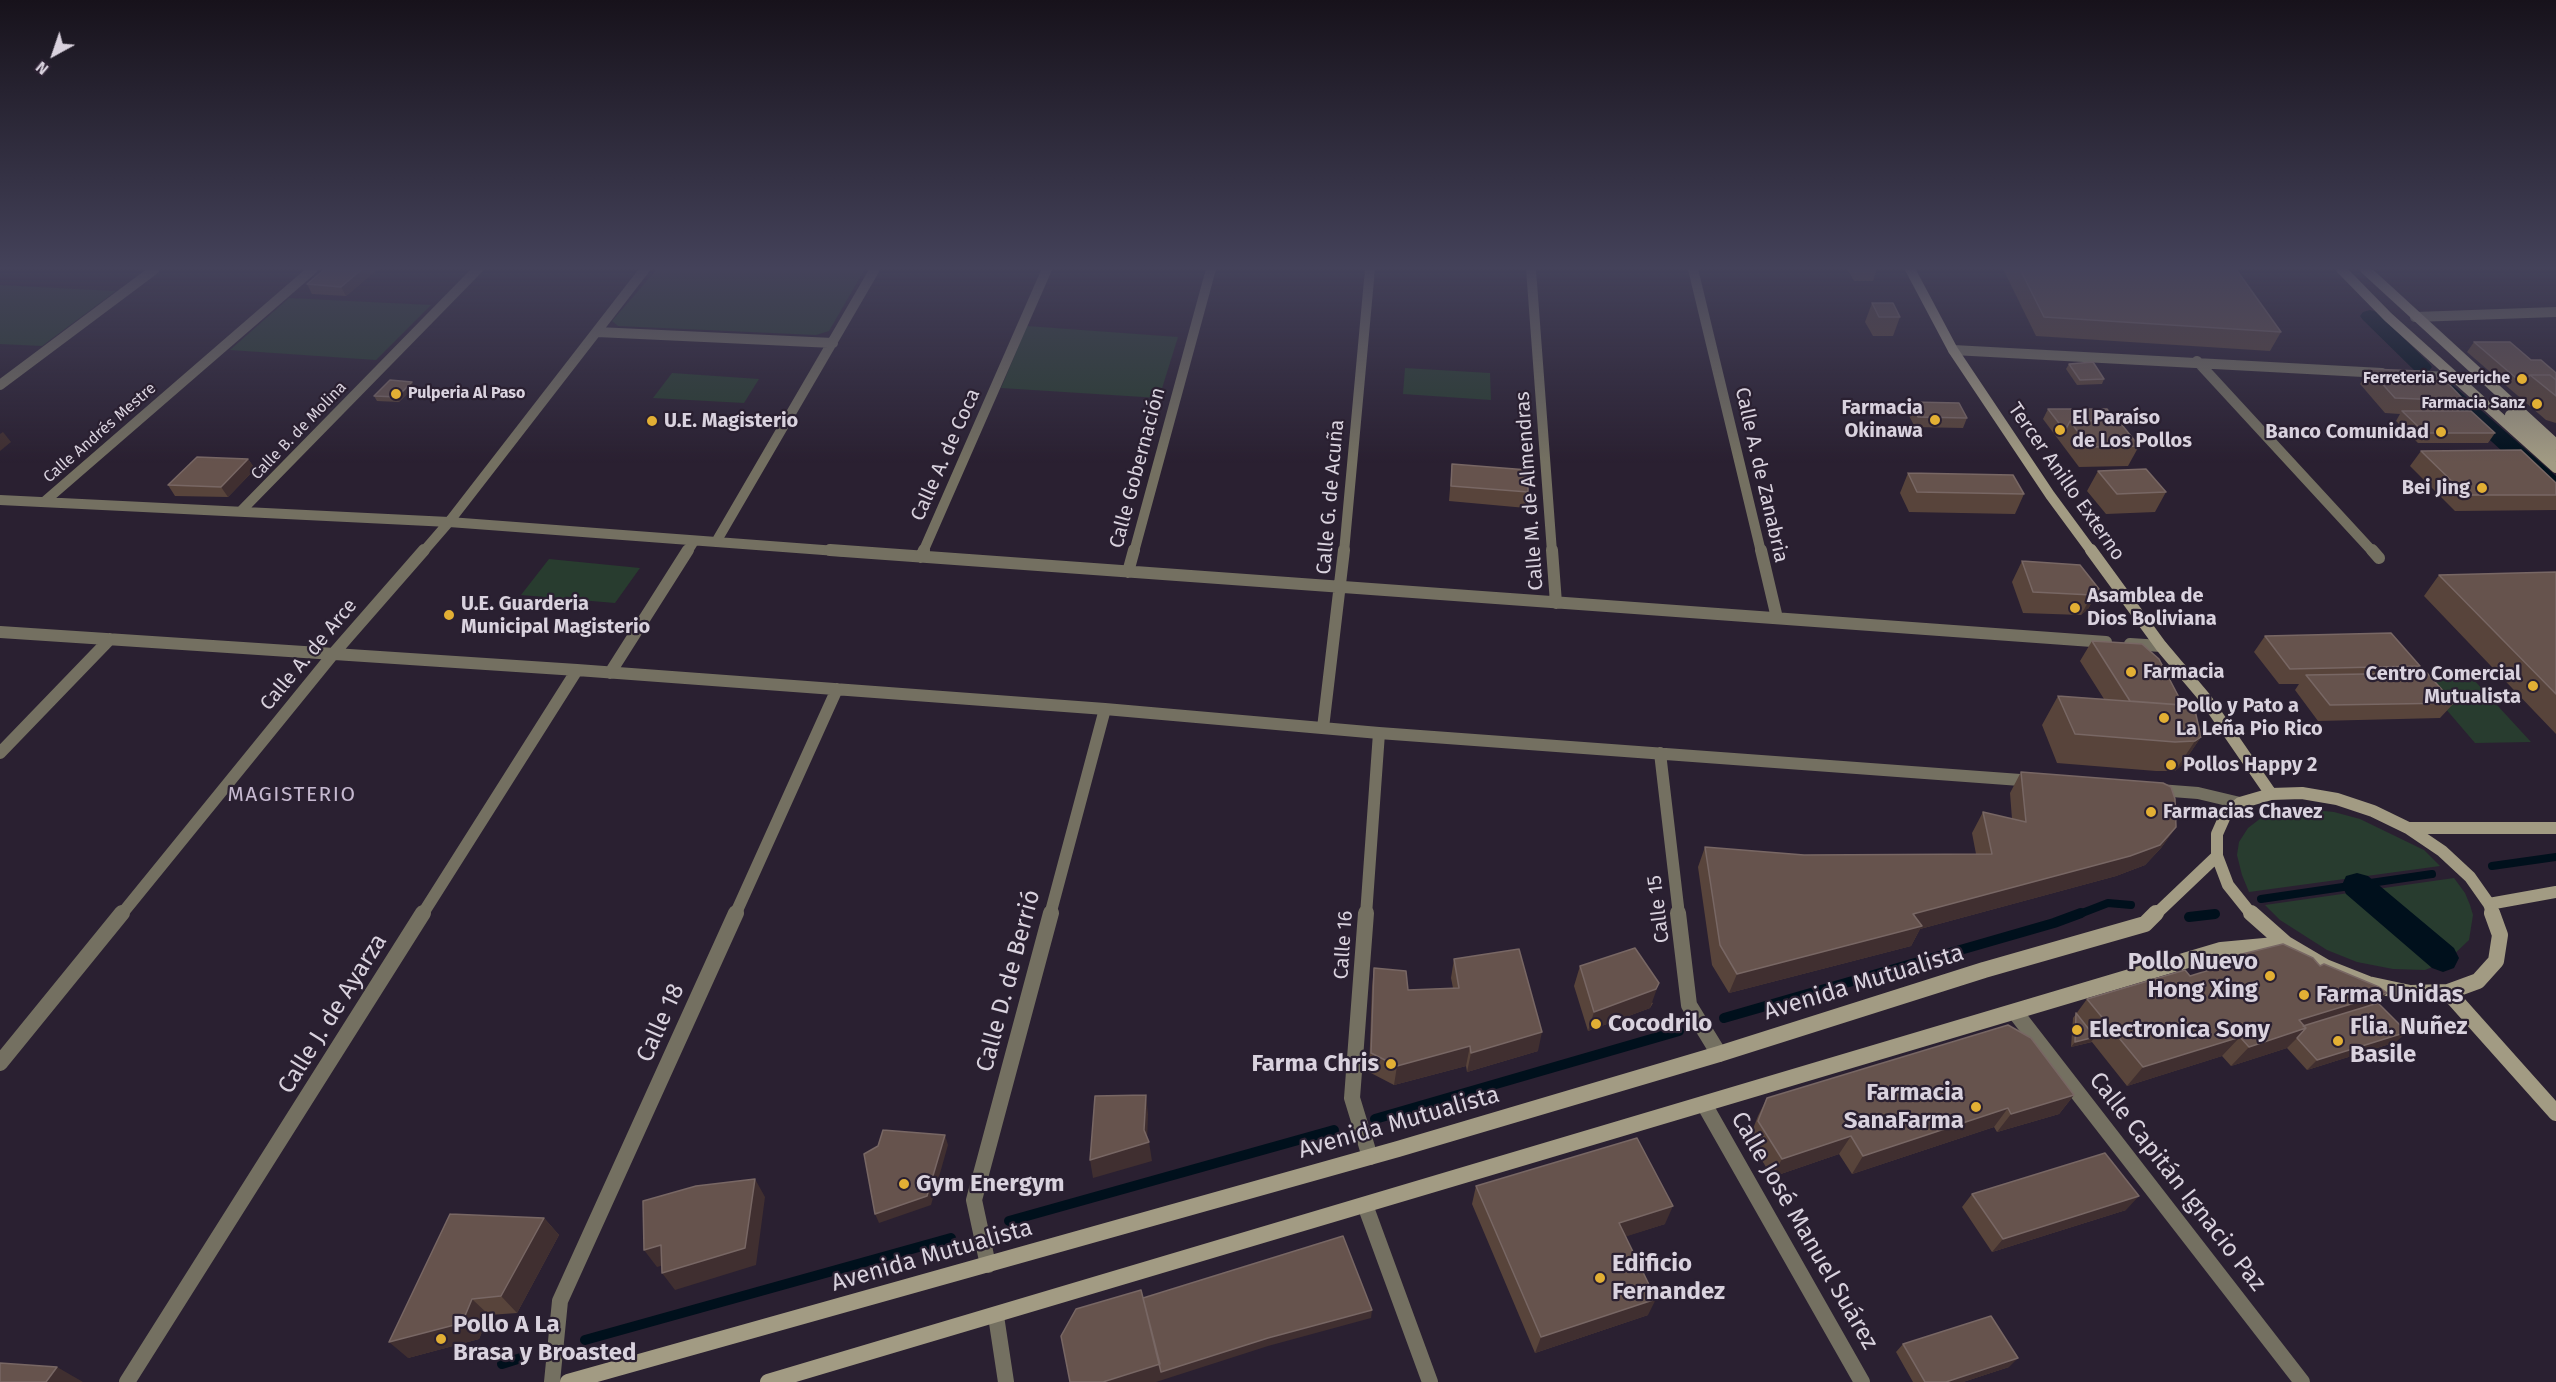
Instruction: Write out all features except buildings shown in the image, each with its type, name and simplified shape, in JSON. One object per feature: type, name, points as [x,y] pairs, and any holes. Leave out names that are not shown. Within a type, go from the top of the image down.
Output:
[{"type":"main road","name":"Tercer Anillo Externo","points":[[1944,333],[2050,495],[2162,646],[2205,698],[2271,794]]},
{"type":"main road","points":[[2409,333],[2556,468]]},
{"type":"main road","points":[[2422,333],[2451,361],[2458,370],[2458,378]]},
{"type":"main road","points":[[2433,333],[2554,441]]},
{"type":"main road","points":[[2458,378],[2471,381],[2556,456]]},
{"type":"main road","points":[[2302,793],[2337,799],[2373,811],[2408,828],[2442,851],[2470,877],[2489,904],[2500,935],[2496,961],[2478,981],[2448,992],[2410,993],[2368,984],[2325,967],[2286,944],[2252,915],[2228,885],[2217,856],[2217,834],[2225,816],[2240,803],[2271,794],[2302,793]]},
{"type":"main road","points":[[2408,828],[2556,828]]},
{"type":"main road","name":"Avenida Mutualista","points":[[568,1382],[1370,1157],[1719,1054],[1984,970],[2145,924],[2217,856]]},
{"type":"main road","points":[[2489,904],[2556,892]]},
{"type":"main road","points":[[768,1382],[2221,950],[2286,944]]},
{"type":"main road","points":[[2448,992],[2556,1113]]},
{"type":"street","points":[[0,385],[69,333]]},
{"type":"street","name":"Calle Andrés Mestre","points":[[44,502],[239,333]]},
{"type":"street","name":"Calle B. de Molina","points":[[242,510],[416,333]]},
{"type":"street","name":"Calle A. de Arce","points":[[0,1063],[334,653],[449,522],[596,333]]},
{"type":"street","points":[[629,333],[833,343]]},
{"type":"street","points":[[716,542],[838,333]]},
{"type":"street","name":"Calle A. de Coca","points":[[921,557],[1019,333]]},
{"type":"street","name":"Calle Gobernación","points":[[1128,572],[1194,333]]},
{"type":"street","name":"Calle G. de Acuña","points":[[1323,728],[1341,588],[1364,333]]},
{"type":"street","name":"Calle M. de Almendras","points":[[1536,333],[1556,603]]},
{"type":"street","name":"Calle A. de Zanabria","points":[[1708,333],[1777,618]]},
{"type":"street","points":[[1953,350],[2394,373]]},
{"type":"street","points":[[2197,361],[2379,558]]},
{"type":"street","points":[[2404,374],[2458,378]]},
{"type":"street","points":[[0,500],[242,510],[449,522],[2162,646]]},
{"type":"street","points":[[610,673],[694,541]]},
{"type":"street","points":[[0,632],[577,670],[1105,709],[1379,733],[2043,781]]},
{"type":"street","points":[[0,753],[110,639]]},
{"type":"street","name":"Calle J. de Ayarza","points":[[127,1382],[577,670]]},
{"type":"street","name":"Calle 18","points":[[552,1382],[560,1301],[837,689]]},
{"type":"street","name":"Calle D. de Berrió","points":[[988,1265],[974,1200],[1105,709]]},
{"type":"street","name":"Calle 16","points":[[1370,1157],[1352,1098],[1379,733]]},
{"type":"street","name":"Calle 15","points":[[1660,753],[1689,1005],[1719,1054]]},
{"type":"street","points":[[2151,789],[2198,793],[2240,803]]},
{"type":"street","name":"Calle Capitán Ignacio Paz","points":[[2015,1012],[2302,1382]]},
{"type":"street","name":"Calle José Manuel Suárez","points":[[1704,1104],[1862,1382]]},
{"type":"street","points":[[1365,1205],[1430,1382]]},
{"type":"street","points":[[996,1316],[1006,1382]]},
{"type":"green space","points":[[0,333],[59,333],[42,346],[0,344]]},
{"type":"green space","points":[[249,333],[403,333],[376,360],[230,350]]},
{"type":"green space","points":[[783,333],[821,333],[816,335]]},
{"type":"green space","points":[[1024,333],[1130,333],[1178,337],[1159,398],[1001,388]]},
{"type":"green space","points":[[1405,368],[1490,373],[1491,400],[1403,394]]},
{"type":"green space","points":[[672,373],[759,379],[744,403],[653,398]]},
{"type":"green space","points":[[549,559],[640,568],[615,603],[521,595]]},
{"type":"green space","points":[[2421,680],[2474,680],[2531,742],[2475,743]]},
{"type":"green space","points":[[2305,809],[2334,812],[2360,819],[2424,850],[2440,866],[2249,892],[2237,855],[2239,842],[2248,828],[2261,818],[2283,810]]},
{"type":"green space","points":[[2454,878],[2465,893],[2473,915],[2469,940],[2447,961],[2425,970],[2393,969],[2357,962],[2327,950],[2280,920],[2265,905]]},
{"type":"waterway","points":[[2388,333],[2422,367]]},
{"type":"waterway","points":[[2441,385],[2556,488]]},
{"type":"waterway","points":[[2492,866],[2556,857]]},
{"type":"waterway","points":[[2261,899],[2432,874]]},
{"type":"waterway","points":[[2357,885],[2443,958]]},
{"type":"waterway","points":[[2077,915],[2108,903],[2131,905]]},
{"type":"waterway","points":[[1724,1018],[2054,923],[2081,913]]},
{"type":"waterway","points":[[2189,917],[2215,914],[2209,915]]},
{"type":"waterway","points":[[1375,1119],[1679,1031]]},
{"type":"waterway","points":[[1009,1221],[1334,1130]]},
{"type":"waterway","points":[[585,1340],[951,1238]]},
{"type":"waterway","points":[[502,1364],[521,1358]]},
{"type":"place","name":"Ferreteria Severiche","points":[[2522,379]]},
{"type":"place","name":"Pulperia Al Paso","points":[[396,394]]},
{"type":"place","name":"Farmacia Sanz","points":[[2537,404]]},
{"type":"place","name":"Farmacia Okinawa","points":[[1935,420]]},
{"type":"place","name":"U.E. Magisterio","points":[[652,421]]},
{"type":"place","name":"El Paraíso de Los Pollos","points":[[2060,430]]},
{"type":"place","name":"Banco Comunidad","points":[[2441,432]]},
{"type":"place","name":"Bei Jing","points":[[2482,488]]},
{"type":"place","name":"Asamblea de Dios Boliviana","points":[[2075,608]]},
{"type":"place","name":"U.E. Guarderia Municipal Magisterio","points":[[449,615]]},
{"type":"place","name":"Farmacia","points":[[2131,672]]},
{"type":"place","name":"Centro Comercial Mutualista","points":[[2533,686]]},
{"type":"place","name":"Pollo y Pato a La Leña Pio Rico","points":[[2164,718]]},
{"type":"place","name":"Pollos Happy 2","points":[[2171,765]]},
{"type":"place","name":"Farmacias Chavez","points":[[2151,812]]},
{"type":"place","name":"Pollo Nuevo Hong Xing","points":[[2270,976]]},
{"type":"place","name":"Farma Unidas","points":[[2304,995]]},
{"type":"place","name":"Cocodrilo","points":[[1596,1024]]},
{"type":"place","name":"Electronica Sony","points":[[2077,1030]]},
{"type":"place","name":"Flia. Nuñez Basile","points":[[2338,1041]]},
{"type":"place","name":"Farma Chris","points":[[1391,1064]]},
{"type":"place","name":"Farmacia SanaFarma","points":[[1976,1107]]},
{"type":"place","name":"Gym Energym","points":[[904,1184]]},
{"type":"place","name":"Edificio Fernandez","points":[[1600,1278]]},
{"type":"place","name":"Pollo A La Brasa y Broasted","points":[[441,1339]]},
{"type":"district","name":"MAGISTERIO","points":[[292,795]]}]
